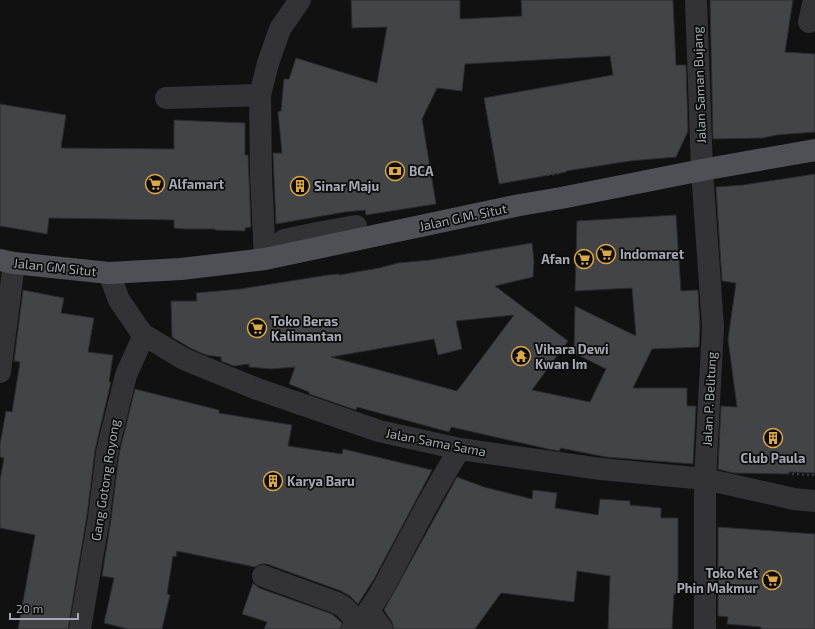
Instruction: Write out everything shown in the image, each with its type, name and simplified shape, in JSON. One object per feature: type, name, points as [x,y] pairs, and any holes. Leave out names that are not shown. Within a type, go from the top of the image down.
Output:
[{"type":"main road","name":"Jalan G.M. Situt","points":[[109,273],[180,270],[265,259],[318,240],[513,207],[702,170],[815,150]]},
{"type":"main road","name":"Jalan GM Situt","points":[[7,262],[109,273]]},
{"type":"street","points":[[265,259],[261,184],[260,95],[268,63],[280,29],[300,0]]},
{"type":"street","name":"Jalan Saman Bujang","points":[[696,0],[702,170]]},
{"type":"street","points":[[809,22],[814,0]]},
{"type":"street","points":[[166,98],[260,95]]},
{"type":"street","name":"Jalan P. Belitung","points":[[702,170],[713,326],[705,479],[705,629]]},
{"type":"street","points":[[284,240],[318,240],[356,226]]},
{"type":"street","points":[[0,372],[7,262]]},
{"type":"street","name":"Jalan Sama Sama","points":[[109,273],[119,300],[144,335],[184,359],[257,389],[379,431],[460,449],[600,468],[705,479],[815,501]]},
{"type":"street","name":"Gang Gotong Royong","points":[[80,629],[99,517],[107,452],[126,375],[144,335]]},
{"type":"street","points":[[360,621],[386,585],[443,476],[460,449]]},
{"type":"street","points":[[263,576],[337,603],[360,621],[382,629]]},
{"type":"path","points":[[785,474],[815,475]]},
{"type":"building","points":[[351,0],[460,0],[460,19],[522,16],[521,0],[673,0],[676,65],[686,65],[688,131],[676,157],[630,161],[566,171],[499,184],[484,98],[613,75],[610,56],[465,64],[462,91],[437,88],[422,119],[436,204],[366,215],[365,210],[345,212],[276,224],[273,153],[282,153],[278,112],[281,111],[284,79],[289,79],[296,58],[377,83],[387,27],[352,28]]},
{"type":"building","points":[[710,0],[793,0],[785,52],[815,54],[815,132],[777,135],[762,138],[713,139]]},
{"type":"building","points":[[0,104],[66,115],[61,148],[174,149],[174,120],[245,123],[245,155],[248,155],[251,227],[245,228],[245,231],[184,229],[174,228],[174,220],[49,218],[47,234],[0,226]]},
{"type":"building","points":[[815,174],[815,473],[733,473],[718,469],[721,406],[737,407],[728,339],[736,283],[722,281],[716,187],[743,185]]},
{"type":"building","points":[[676,215],[681,291],[698,290],[700,327],[699,347],[652,349],[633,388],[687,388],[687,406],[696,406],[693,464],[606,457],[560,448],[560,451],[451,427],[449,432],[357,407],[356,410],[309,394],[309,392],[289,384],[295,367],[271,369],[249,367],[249,364],[234,366],[221,361],[221,357],[206,355],[190,348],[172,337],[171,301],[197,301],[196,293],[240,289],[328,275],[339,275],[398,263],[430,260],[532,243],[534,261],[533,277],[495,286],[568,341],[532,390],[590,402],[606,369],[574,353],[575,306],[636,336],[632,288],[575,291],[577,221]],"holes":[[[514,315],[457,391],[331,357],[434,339],[438,355],[462,349],[456,321]]]},
{"type":"building","points":[[23,290],[64,298],[61,313],[94,318],[88,352],[113,355],[109,382],[111,382],[95,450],[87,515],[68,629],[18,629],[35,535],[0,528],[0,480],[4,458],[0,457],[0,444],[6,411],[12,412],[20,362],[14,361]]},
{"type":"building","points":[[135,389],[219,410],[219,413],[292,425],[288,446],[342,454],[343,449],[432,470],[374,579],[358,604],[350,596],[341,591],[267,564],[261,564],[255,567],[177,551],[176,557],[173,556],[167,594],[170,595],[162,629],[128,629],[104,623],[114,578],[102,576],[119,454]]},
{"type":"building","points":[[457,477],[484,487],[532,499],[533,490],[557,493],[555,508],[598,515],[600,499],[630,501],[630,505],[661,508],[661,518],[678,518],[678,594],[674,594],[672,629],[608,629],[610,576],[577,571],[574,602],[501,593],[475,629],[394,629],[392,622],[384,610]]},
{"type":"building","points":[[718,527],[815,534],[815,629],[761,629],[761,627],[727,624],[728,617],[718,616]]},
{"type":"building","points":[[253,583],[259,588],[332,614],[342,623],[340,629],[264,629],[267,622],[242,614]]},
{"type":"place","name":"BCA","points":[[395,171]]},
{"type":"place","name":"Alfamart","points":[[155,184]]},
{"type":"place","name":"Sinar Maju","points":[[300,186]]},
{"type":"place","name":"Indomaret","points":[[606,254]]},
{"type":"place","name":"Afan","points":[[584,259]]},
{"type":"place","name":"Toko Beras Kalimantan","points":[[257,328]]},
{"type":"place","name":"Vihara Dewi Kwan Im","points":[[521,356]]},
{"type":"place","name":"Club Paula","points":[[773,438]]},
{"type":"place","name":"Karya Baru","points":[[273,481]]},
{"type":"place","name":"Toko Ket Phin Makmur","points":[[772,580]]}]
